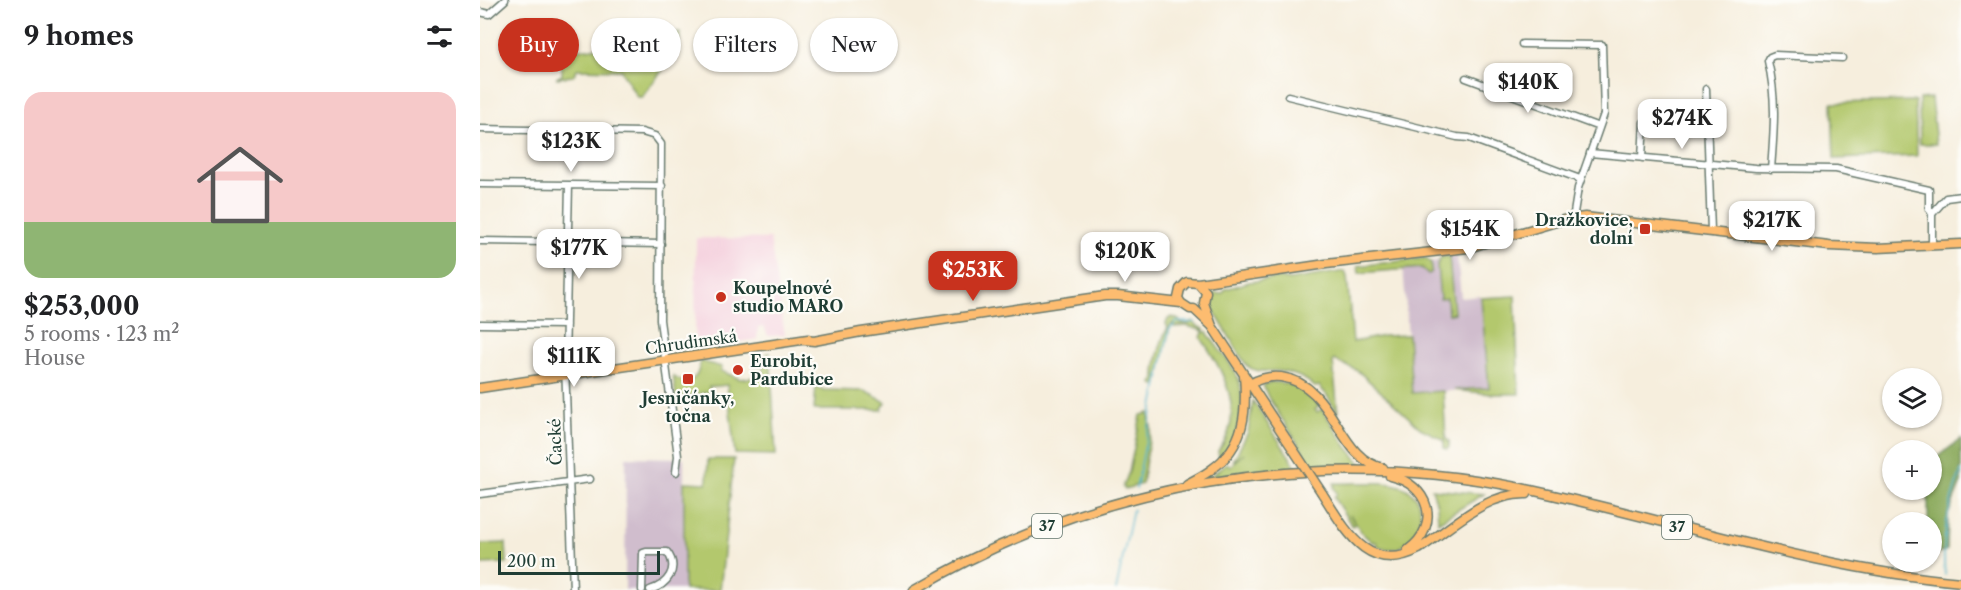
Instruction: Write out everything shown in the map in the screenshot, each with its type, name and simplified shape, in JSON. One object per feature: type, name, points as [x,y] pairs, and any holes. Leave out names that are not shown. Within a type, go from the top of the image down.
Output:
[{"type":"main road","points":[[1161,300],[1178,293],[1187,282],[1198,283],[1468,248],[1573,219],[1599,218],[1850,248],[1961,244]]},
{"type":"main road","points":[[1212,326],[1204,303],[1206,292],[1222,279]]},
{"type":"main road","points":[[1198,283],[1206,292]]},
{"type":"main road","points":[[1178,293],[1180,303]]},
{"type":"main road","points":[[805,340],[828,339],[861,332],[1105,296],[1180,303],[1194,309],[1212,326],[1345,528],[1362,548],[1377,555],[1407,554],[1419,549],[1496,498],[1514,494],[1550,495]]},
{"type":"main road","points":[[1194,309],[1204,303]]},
{"type":"main road","name":"Chrudimská","points":[[480,388],[805,340],[818,335],[861,332]]},
{"type":"main road","points":[[1180,488],[1220,464],[1235,445],[1241,433],[1246,410],[1244,375]]},
{"type":"main road","points":[[1250,384],[1261,378],[1273,376],[1302,384],[1319,398],[1361,457],[1377,466],[1410,473]]},
{"type":"main road","points":[[1366,471],[1396,477],[1409,483],[1421,494],[1426,505],[1427,518],[1422,536],[1408,550],[1394,556]]},
{"type":"main road","name":"37","points":[[914,590],[980,554],[1047,526],[1116,504],[1180,488],[1264,475],[1366,471],[1410,473],[1477,481],[1550,495],[1805,558],[1874,571],[1958,582]]},
{"type":"street","points":[[480,12],[489,14],[505,0]]},
{"type":"street","points":[[1522,44],[1602,45],[1604,114],[1580,179],[1573,219]]},
{"type":"street","points":[[1771,169],[1775,113],[1774,86],[1768,61],[1770,57],[1775,55],[1842,58]]},
{"type":"street","points":[[1466,78],[1599,127]]},
{"type":"street","points":[[1706,89],[1711,231]]},
{"type":"street","points":[[1288,96],[1469,138],[1580,179]]},
{"type":"street","points":[[1642,158],[1644,122]]},
{"type":"street","points":[[480,129],[649,133],[655,136],[661,144],[660,320],[678,456],[676,472]]},
{"type":"street","points":[[1590,153],[1710,165],[1842,170],[1929,190],[1932,245]]},
{"type":"street","points":[[480,184],[662,186]]},
{"type":"street","name":"Čacké","points":[[569,185],[566,375],[573,590]]},
{"type":"street","points":[[1932,214],[1946,198],[1961,196]]},
{"type":"street","points":[[480,241],[661,244]]},
{"type":"street","points":[[480,324],[566,325]]},
{"type":"street","points":[[480,494],[590,478]]},
{"type":"street","points":[[642,590],[643,554],[667,552],[671,564],[669,580],[650,590]]},
{"type":"shaded area","points":[[696,238],[770,239],[785,335],[768,336],[764,327],[758,328],[757,339],[695,349]]},
{"type":"shaded area","points":[[1457,255],[1461,298],[1480,296],[1489,389],[1412,393],[1403,265],[1438,261],[1441,257]]},
{"type":"shaded area","points":[[626,457],[684,458],[684,590],[625,590]]},
{"type":"green space","points":[[591,48],[591,69],[579,69],[579,49]]},
{"type":"green space","points":[[562,72],[575,72],[573,76],[556,78],[562,75]]},
{"type":"green space","points":[[622,72],[661,72],[642,97],[637,97]]},
{"type":"green space","points":[[1931,98],[1936,144],[1920,144],[1919,99]]},
{"type":"green space","points":[[1915,101],[1917,156],[1834,159],[1832,103]]},
{"type":"green space","points":[[1449,256],[1454,313],[1448,314],[1447,298],[1440,299],[1437,265],[1441,257]]},
{"type":"green space","points":[[1425,258],[1431,263],[1431,273],[1428,274],[1422,268],[1359,273],[1358,266]]},
{"type":"green space","points":[[1345,271],[1353,342],[1384,336],[1408,335],[1412,393],[1443,391],[1446,439],[1449,441],[1447,449],[1444,448],[1444,440],[1420,428],[1358,371],[1334,360],[1338,413],[1319,386],[1315,387],[1289,373],[1258,371],[1250,368],[1211,306],[1211,299],[1215,293],[1222,294],[1226,289],[1249,282],[1279,278],[1290,280]]},
{"type":"green space","points":[[1515,296],[1519,394],[1454,390],[1489,388],[1481,298]]},
{"type":"green space","points":[[1172,317],[1179,320],[1181,324],[1189,324],[1193,321],[1204,331],[1187,326],[1174,327],[1173,323],[1155,385],[1152,383],[1155,379],[1158,353],[1168,328],[1166,324]]},
{"type":"green space","points":[[1203,332],[1207,332],[1233,368],[1240,384],[1241,406],[1237,430],[1226,450],[1219,457],[1218,451],[1227,437],[1231,423],[1231,408],[1224,379],[1201,338]]},
{"type":"green space","points":[[767,353],[770,353],[776,455],[735,454],[727,385],[709,387],[709,392],[676,397],[673,376],[683,381],[692,380],[697,373],[700,361],[722,367],[721,371],[740,379],[764,376],[763,366],[756,367],[756,364]]},
{"type":"green space","points":[[1271,382],[1292,385],[1310,395],[1319,406],[1315,410],[1317,412],[1322,409],[1347,447],[1363,466],[1313,467],[1268,397],[1263,385]]},
{"type":"green space","points":[[816,387],[824,390],[864,391],[886,402],[881,410],[814,410]]},
{"type":"green space","points":[[1253,401],[1297,468],[1210,477],[1227,463],[1230,466],[1244,453],[1233,461],[1248,432]]},
{"type":"green space","points":[[1149,413],[1151,428],[1142,484],[1125,489],[1123,487],[1129,472],[1141,415]]},
{"type":"green space","points":[[1961,439],[1961,482],[1948,515],[1947,550],[1942,552],[1942,512],[1928,512],[1928,500],[1942,500],[1942,453]]},
{"type":"green space","points":[[708,459],[734,459],[720,590],[684,590],[684,482],[707,483]]},
{"type":"green space","points":[[1334,483],[1384,483],[1400,486],[1412,493],[1419,503],[1418,528],[1411,539],[1402,546],[1390,549],[1376,545],[1377,543],[1374,541],[1373,543],[1362,533],[1350,515],[1355,524],[1352,526],[1334,498],[1337,494]]},
{"type":"green space","points":[[1432,489],[1484,494],[1438,522],[1437,505]]},
{"type":"green space","points":[[506,543],[507,563],[480,564],[480,544]]},
{"type":"waterway","points":[[1136,489],[1169,330],[1177,322],[1195,322]]},
{"type":"waterway","points":[[1945,575],[1944,548],[1947,522],[1952,496],[1961,471]]},
{"type":"waterway","points":[[1116,590],[1133,509]]},
{"type":"waterway","points":[[1945,583],[1946,590]]},
{"type":"place","name":"Dražkovice, dolní","points":[[1645,229]]},
{"type":"place","name":"Koupelnové studio MARO","points":[[721,297]]},
{"type":"place","name":"Eurobit, Pardubice","points":[[738,370]]},
{"type":"place","name":"Jesničánky, točna","points":[[688,379]]}]
